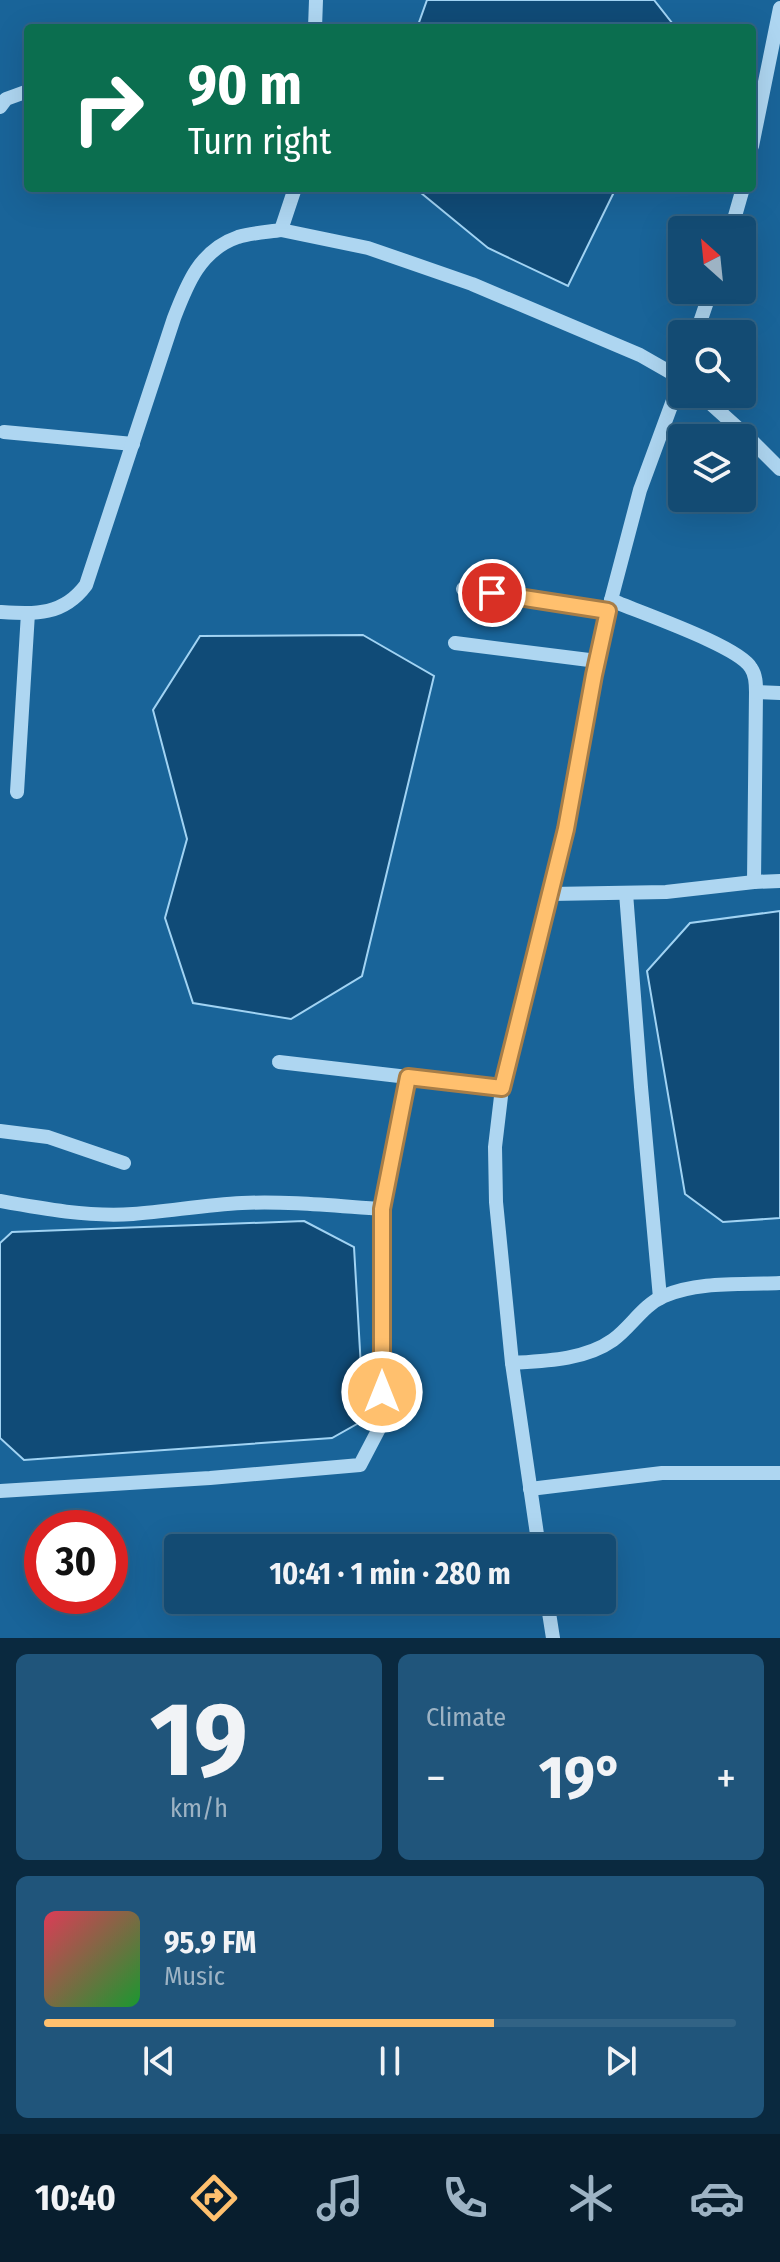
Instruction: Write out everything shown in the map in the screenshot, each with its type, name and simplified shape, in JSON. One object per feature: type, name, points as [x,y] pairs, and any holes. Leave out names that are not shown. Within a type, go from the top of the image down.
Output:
[{"type":"street","points":[[315,24],[316,0]]},
{"type":"street","points":[[756,126],[780,8]]},
{"type":"street","points":[[0,107],[6,99],[24,92]]},
{"type":"street","points":[[281,230],[294,192]]},
{"type":"street","points":[[735,216],[742,192]]},
{"type":"street","points":[[0,612],[50,611],[76,598],[86,585],[190,278],[209,254],[239,236],[281,230],[368,248],[472,284],[640,355],[668,370]]},
{"type":"street","points":[[537,1534],[512,1363],[496,1202],[495,1147],[502,1088],[566,829],[610,606],[640,490],[671,408]]},
{"type":"street","points":[[716,408],[780,469]]},
{"type":"street","points":[[4,432],[133,444]]},
{"type":"street","points":[[463,589],[610,606],[727,648],[751,666],[756,692],[754,882]]},
{"type":"street","points":[[17,792],[28,613]]},
{"type":"street","points":[[455,643],[597,661]]},
{"type":"street","points":[[756,692],[780,693]]},
{"type":"street","points":[[551,894],[666,892],[780,881]]},
{"type":"street","points":[[626,893],[660,1298]]},
{"type":"street","points":[[279,1062],[502,1088]]},
{"type":"street","points":[[0,1491],[360,1465],[382,1423],[382,1209],[408,1077]]},
{"type":"street","points":[[0,1131],[48,1137],[124,1163]]},
{"type":"street","points":[[0,1201],[55,1211],[95,1214],[132,1214],[245,1203],[382,1209]]},
{"type":"street","points":[[512,1363],[557,1359],[596,1349],[613,1340],[660,1298],[694,1288],[780,1283]]},
{"type":"street","points":[[530,1489],[662,1473],[780,1473]]},
{"type":"street","points":[[549,1614],[553,1638]]},
{"type":"water","points":[[427,0],[654,0],[673,24],[418,24]]},
{"type":"water","points":[[420,192],[614,192],[568,286],[488,248]]},
{"type":"water","points":[[363,635],[434,676],[362,976],[291,1019],[193,1003],[165,918],[187,839],[153,710],[200,636]]},
{"type":"water","points":[[780,911],[780,1218],[723,1222],[685,1194],[647,971],[690,923]]},
{"type":"water","points":[[304,1221],[354,1247],[364,1420],[332,1438],[24,1460],[0,1438],[0,1243],[12,1232]]},
{"type":"route","points":[[382,1392],[382,1209],[408,1077],[502,1088],[566,829],[608,611],[492,593]]}]
